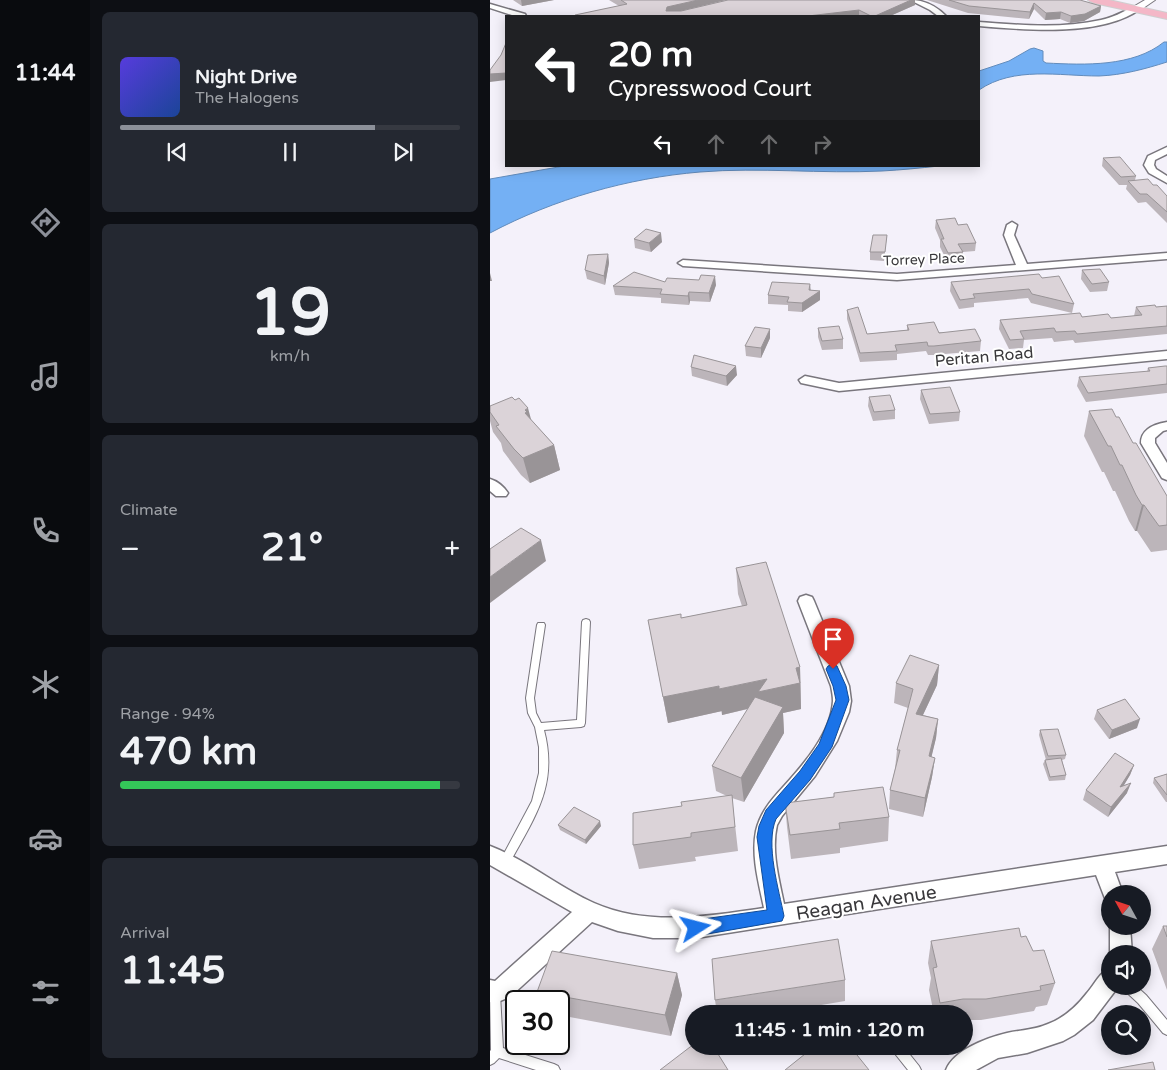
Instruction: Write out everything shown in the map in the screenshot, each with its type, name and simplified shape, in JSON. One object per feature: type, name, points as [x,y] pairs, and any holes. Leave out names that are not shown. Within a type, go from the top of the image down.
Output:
[{"type":"main road","points":[[1094,0],[1141,3],[1167,8]]},
{"type":"main road","points":[[1141,3],[1167,16]]},
{"type":"street","points":[[490,2],[500,0]]},
{"type":"street","points":[[914,0],[933,8],[941,15]]},
{"type":"street","points":[[980,24],[1069,27],[1105,21],[1141,3]]},
{"type":"street","points":[[490,6],[519,15]]},
{"type":"street","points":[[1167,150],[1151,158],[1149,166],[1152,171],[1167,180]]},
{"type":"street","points":[[1012,226],[1009,235],[1023,268]]},
{"type":"street","name":"Torrey Place","points":[[682,263],[897,277],[1167,256]]},
{"type":"street","name":"Peritan Road","points":[[805,380],[839,387],[1167,355]]},
{"type":"street","points":[[1167,426],[1158,428],[1148,437],[1148,443],[1167,475]]},
{"type":"street","points":[[776,916],[764,837],[766,826],[771,815],[805,776],[825,747],[842,700],[840,686],[806,601]]},
{"type":"street","name":"Reagan Avenue","points":[[497,859],[589,910],[618,922],[653,928],[696,928],[1167,855]]},
{"type":"street","points":[[1103,865],[1110,885]]},
{"type":"street","points":[[492,991],[502,989],[589,910]]},
{"type":"street","points":[[957,1070],[981,1053],[1005,1045],[1026,1043],[1056,1033],[1082,1017],[1101,995]]},
{"type":"lane","points":[[539,727],[580,723],[586,622]]},
{"type":"lane","points":[[497,859],[537,802],[544,773],[544,747],[539,727],[532,713],[530,698],[540,625]]},
{"type":"lane","points":[[492,991],[494,1055],[554,1070]]},
{"type":"lane","points":[[1138,995],[1167,1029]]},
{"type":"lane","points":[[903,1055],[915,1070]]},
{"type":"water","points":[[1167,42],[1167,62],[1142,69],[1099,76],[1022,75],[1007,78],[980,90],[980,71],[1009,61],[1034,48],[1043,51],[1043,61],[1046,63],[1077,64],[1108,63],[1138,56]]},
{"type":"water","points":[[558,167],[930,167],[903,170],[836,172],[745,170],[700,172],[646,179],[566,200],[490,233],[490,179]]},
{"type":"building","points":[[621,0],[698,0],[667,7],[666,11],[681,11],[728,0],[911,0],[877,15],[869,15],[859,10],[816,15],[575,15],[627,4]]},
{"type":"building","points":[[949,0],[1080,0],[1101,6],[1085,14],[1071,16],[1061,12],[1046,13],[1034,3],[1030,12],[969,6]]},
{"type":"building","points":[[505,45],[505,73],[490,74],[490,70],[501,55]]},
{"type":"building","points":[[1120,157],[1136,176],[1121,177],[1103,158]]},
{"type":"building","points":[[1148,179],[1153,185],[1157,185],[1167,196],[1167,212],[1147,194],[1140,194],[1128,181]]},
{"type":"building","points":[[955,218],[958,225],[967,224],[976,243],[958,244],[963,252],[948,253],[941,239],[944,239],[936,220]]},
{"type":"building","points":[[646,229],[661,233],[649,243],[634,239]]},
{"type":"building","points":[[873,235],[887,235],[885,252],[870,252]]},
{"type":"building","points":[[608,254],[604,276],[585,270],[588,255]]},
{"type":"building","points":[[1100,269],[1109,282],[1092,284],[1082,270]]},
{"type":"building","points":[[634,272],[665,282],[667,278],[699,280],[701,275],[715,276],[709,293],[689,292],[688,296],[660,294],[662,289],[613,286]]},
{"type":"building","points":[[1039,274],[1042,278],[1059,276],[1074,304],[1032,294],[1029,289],[973,294],[975,298],[960,300],[951,282]]},
{"type":"building","points":[[772,282],[810,284],[809,290],[820,291],[802,303],[787,302],[789,297],[768,295]]},
{"type":"building","points":[[1155,305],[1156,307],[1167,306],[1167,326],[1077,334],[1075,331],[1056,332],[1054,328],[1020,331],[1024,339],[1010,340],[1000,320],[1080,313],[1082,317],[1108,314],[1111,318],[1142,315],[1136,307]]},
{"type":"building","points":[[858,307],[867,334],[909,330],[907,325],[934,322],[939,333],[975,329],[981,341],[934,346],[928,346],[927,342],[895,345],[897,351],[860,353],[847,310]]},
{"type":"building","points":[[839,326],[843,339],[822,341],[818,328]]},
{"type":"building","points":[[755,327],[770,329],[761,348],[745,346]]},
{"type":"building","points":[[694,355],[736,366],[726,376],[691,367]]},
{"type":"building","points":[[1167,366],[1167,384],[1088,393],[1079,377],[1150,371],[1148,368]]},
{"type":"building","points":[[950,387],[960,412],[930,414],[921,390]]},
{"type":"building","points":[[890,395],[895,410],[874,412],[869,397]]},
{"type":"building","points":[[512,397],[515,400],[519,398],[528,408],[525,410],[527,412],[525,413],[554,445],[523,458],[514,449],[496,426],[499,425],[490,412],[490,406]]},
{"type":"building","points":[[1112,409],[1116,417],[1119,417],[1133,443],[1136,443],[1167,496],[1167,525],[1159,526],[1144,505],[1142,505],[1122,465],[1120,465],[1111,446],[1108,446],[1089,411]]},
{"type":"building","points":[[521,528],[541,540],[490,577],[490,549]]},
{"type":"building","points":[[766,562],[800,667],[796,668],[800,683],[758,692],[767,679],[719,689],[719,686],[663,697],[648,620],[681,614],[681,618],[747,605],[736,568]]},
{"type":"building","points":[[910,655],[939,665],[916,714],[938,719],[929,756],[935,758],[925,798],[890,790],[900,750],[897,750],[913,689],[896,683]]},
{"type":"building","points":[[755,697],[783,707],[741,778],[712,766]]},
{"type":"building","points":[[1125,699],[1140,719],[1112,730],[1097,710]]},
{"type":"building","points":[[1058,729],[1066,755],[1048,756],[1040,730]]},
{"type":"building","points":[[1115,753],[1134,765],[1120,787],[1131,783],[1111,807],[1086,790]]},
{"type":"building","points":[[1061,758],[1066,775],[1050,777],[1045,760]]},
{"type":"building","points":[[1167,774],[1167,795],[1154,778]]},
{"type":"building","points":[[883,787],[889,817],[839,823],[840,829],[790,835],[785,803],[834,797],[834,793]]},
{"type":"building","points":[[732,795],[735,827],[691,833],[691,837],[633,845],[633,813],[682,806],[681,802]]},
{"type":"building","points":[[574,807],[600,821],[585,840],[558,825]]},
{"type":"building","points":[[1163,926],[1167,926],[1167,937]]},
{"type":"building","points":[[1019,928],[1021,937],[1026,936],[1033,951],[1044,950],[1055,983],[1040,986],[1041,990],[986,999],[963,999],[940,1003],[933,968],[937,967],[931,941]]},
{"type":"building","points":[[838,939],[845,980],[715,1000],[712,959]]},
{"type":"building","points":[[552,951],[677,973],[665,1015],[570,998],[570,990],[538,990]]},
{"type":"building","points":[[685,1051],[685,1055],[719,1055],[728,1070],[660,1070]]},
{"type":"building","points":[[804,1055],[857,1055],[869,1070],[785,1070]]},
{"type":"building","points":[[1153,1062],[1155,1070],[1108,1070]]},
{"type":"route","points":[[696,928],[776,916],[764,837],[766,826],[771,815],[805,776],[825,747],[840,711],[842,700],[840,686],[833,669]]}]
